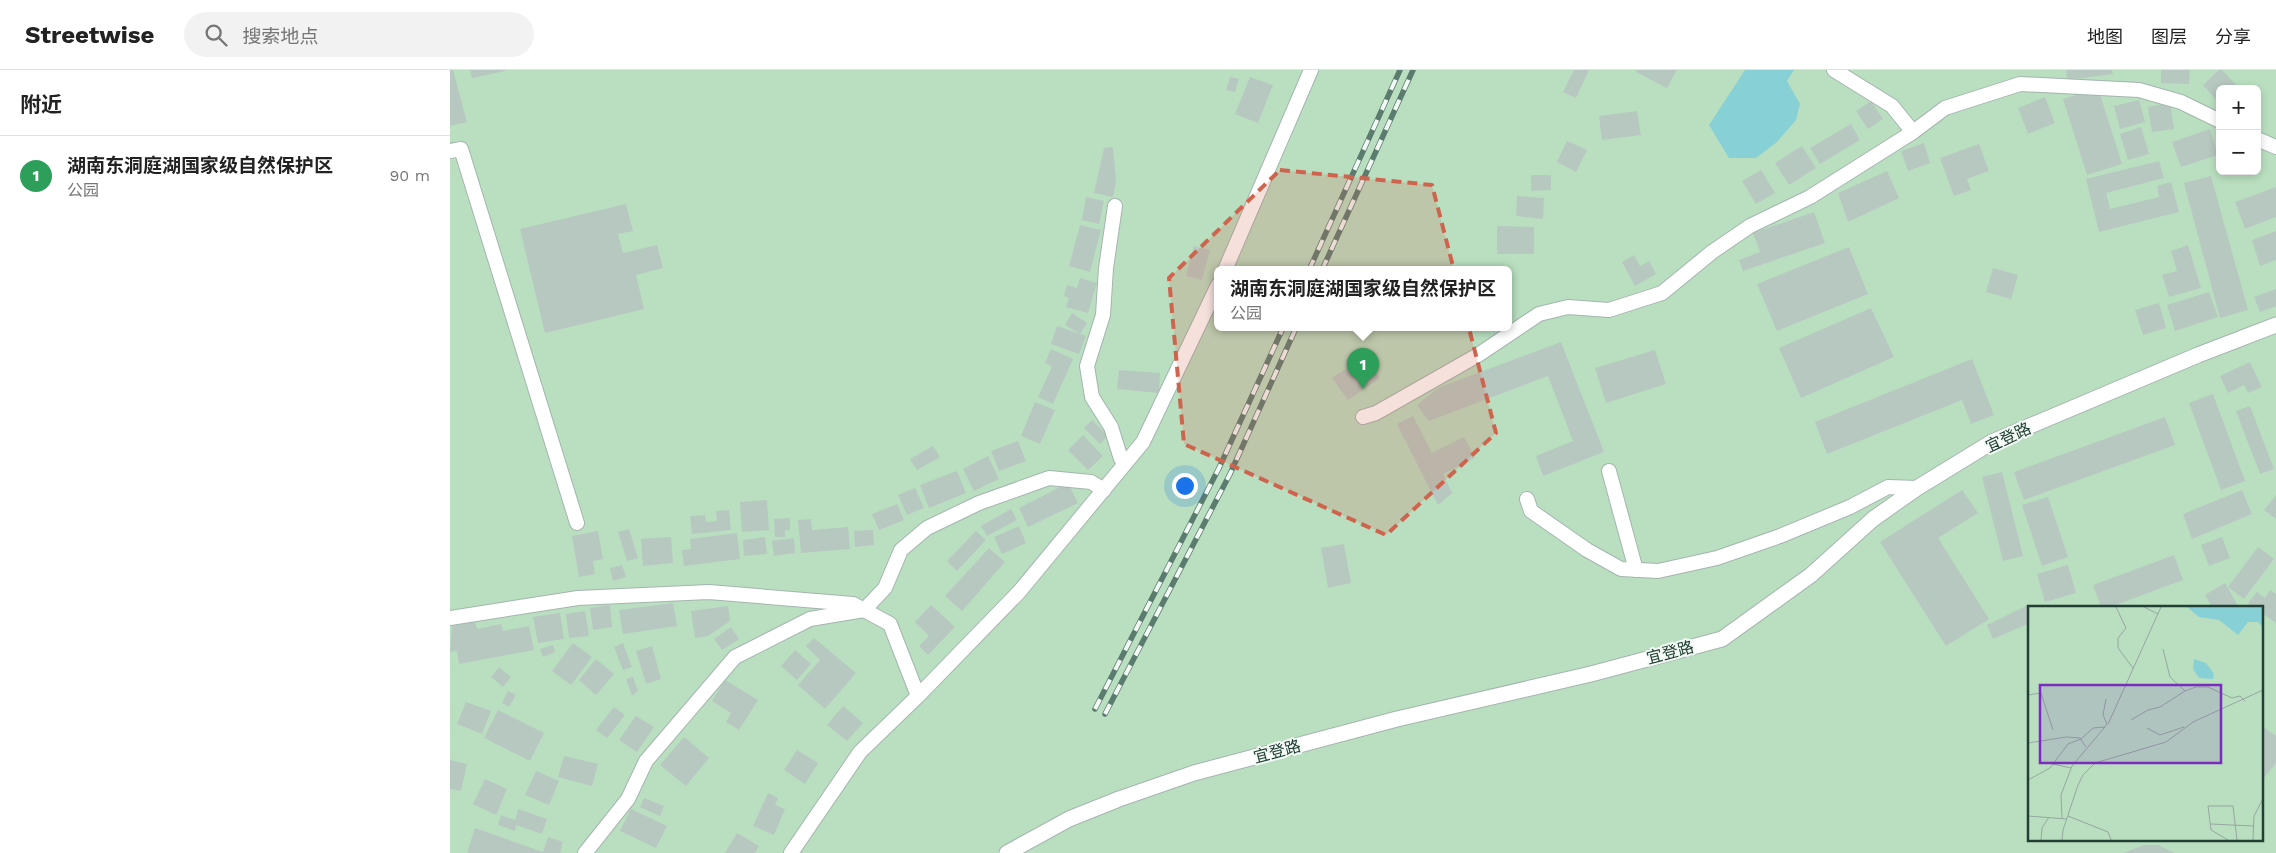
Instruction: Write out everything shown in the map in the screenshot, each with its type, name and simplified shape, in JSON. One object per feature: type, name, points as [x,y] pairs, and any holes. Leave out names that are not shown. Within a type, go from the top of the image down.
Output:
[{"type":"street","points":[[1227,266],[1310,70]]},
{"type":"street","points":[[1834,70],[1892,106],[1913,132]]},
{"type":"street","points":[[1364,417],[1376,413],[1478,355],[1539,314],[1568,307],[1609,310],[1662,293],[1712,252],[1750,226],[1810,197],[1913,132],[1945,108],[2020,84],[2139,90],[2181,102],[2216,118]]},
{"type":"street","points":[[2261,141],[2276,147]]},
{"type":"street","points":[[450,151],[461,149],[577,523]]},
{"type":"street","points":[[1115,206],[1106,268],[1103,315],[1087,366],[1092,396],[1111,427],[1121,459]]},
{"type":"street","points":[[791,853],[860,752],[918,696],[1019,592],[1143,442],[1214,293]]},
{"type":"street","name":"宜登路","points":[[1007,853],[1069,819],[1119,799],[1194,773],[1397,719],[1591,674],[1722,638],[1811,575],[1874,519],[1917,488],[1992,442],[2198,355],[2276,325]]},
{"type":"street","points":[[1609,471],[1636,570]]},
{"type":"street","points":[[585,853],[628,799],[646,761],[735,657],[810,619],[864,610],[885,588],[901,550],[927,528],[979,503],[1049,478],[1091,482],[1104,490]]},
{"type":"street","points":[[1527,499],[1531,511],[1587,550],[1621,570],[1658,571],[1717,558],[1798,528],[1850,506],[1888,487],[1917,488]]},
{"type":"street","points":[[450,618],[578,598],[710,592],[854,604],[890,624],[918,696]]},
{"type":"highlighted area","points":[[1280,170],[1432,185],[1496,433],[1386,535],[1184,444],[1169,278]]},
{"type":"green space","points":[[450,70],[2276,70],[2276,853],[450,853]]},
{"type":"water","points":[[1745,70],[1794,70],[1787,81],[1800,104],[1796,120],[1777,142],[1756,158],[1729,158],[1709,125]]},
{"type":"building","points":[[450,70],[453,70],[467,122],[450,126]]},
{"type":"building","points":[[470,70],[505,70],[505,71],[472,78]]},
{"type":"building","points":[[1574,70],[1589,70],[1576,98],[1563,92]]},
{"type":"building","points":[[1637,70],[1677,70],[1667,88],[1636,72]]},
{"type":"building","points":[[2066,70],[2112,70],[2113,74],[2067,80]]},
{"type":"building","points":[[2161,70],[2190,70],[2189,84],[2161,83]]},
{"type":"building","points":[[2219,70],[2222,70],[2236,85],[2216,85],[2216,100],[2203,85]]},
{"type":"building","points":[[1230,77],[1239,79],[1235,92],[1226,90]]},
{"type":"building","points":[[1250,77],[1273,85],[1258,123],[1235,114]]},
{"type":"building","points":[[2098,88],[2122,164],[2087,175],[2063,99]]},
{"type":"building","points":[[2045,97],[2055,123],[2028,134],[2018,108]]},
{"type":"building","points":[[2139,100],[2145,122],[2120,129],[2114,106]]},
{"type":"building","points":[[1871,101],[1883,119],[1868,129],[1856,111]]},
{"type":"building","points":[[2170,103],[2174,129],[2152,132],[2148,107]]},
{"type":"building","points":[[1637,111],[1641,135],[1602,140],[1599,116]]},
{"type":"building","points":[[1851,124],[1860,140],[1820,164],[1810,148]]},
{"type":"building","points":[[2141,127],[2149,154],[2128,160],[2120,134]]},
{"type":"building","points":[[2210,129],[2216,148],[2216,156],[2181,167],[2172,142]]},
{"type":"building","points":[[1567,141],[1587,150],[1576,172],[1557,162]]},
{"type":"building","points":[[1924,143],[1930,163],[1908,171],[1901,151]]},
{"type":"building","points":[[1979,144],[1989,171],[1967,179],[1971,190],[1954,196],[1940,158]]},
{"type":"building","points":[[1802,146],[1816,168],[1789,185],[1775,163]]},
{"type":"building","points":[[1113,147],[1116,181],[1113,197],[1094,193],[1104,148]]},
{"type":"building","points":[[2159,161],[2164,178],[2106,193],[2110,209],[2159,197],[2157,186],[2171,182],[2179,212],[2099,232],[2086,179]]},
{"type":"building","points":[[1761,170],[1775,193],[1756,204],[1742,181]]},
{"type":"building","points":[[1887,171],[1899,198],[1848,222],[1838,193]]},
{"type":"building","points":[[1531,175],[1551,175],[1551,190],[1531,191]]},
{"type":"building","points":[[2211,176],[2248,310],[2220,318],[2184,183]]},
{"type":"building","points":[[2276,187],[2276,217],[2245,229],[2235,202]]},
{"type":"building","points":[[1517,196],[1544,198],[1543,219],[1516,216]]},
{"type":"building","points":[[1086,197],[1104,201],[1099,224],[1082,220]]},
{"type":"building","points":[[626,204],[633,231],[618,234],[623,253],[657,245],[663,268],[636,275],[644,309],[545,333],[520,229]]},
{"type":"building","points":[[1814,212],[1825,243],[1743,271],[1739,260],[1760,252],[1753,233]]},
{"type":"building","points":[[1080,225],[1101,230],[1090,272],[1069,266]]},
{"type":"building","points":[[1497,226],[1534,227],[1534,254],[1497,254]]},
{"type":"building","points":[[2276,231],[2276,260],[2260,266],[2252,240]]},
{"type":"building","points":[[2188,245],[2201,288],[2169,297],[2162,275],[2177,271],[2171,251]]},
{"type":"building","points":[[1194,246],[1210,250],[1202,280],[1186,276]]},
{"type":"building","points":[[1849,247],[1868,294],[1777,331],[1757,284]]},
{"type":"building","points":[[1634,255],[1640,266],[1649,261],[1656,274],[1635,286],[1622,262]]},
{"type":"building","points":[[1993,268],[2018,275],[2011,299],[1986,292]]},
{"type":"building","points":[[1080,278],[1097,283],[1088,313],[1066,307],[1069,298],[1064,296],[1067,285],[1077,288]]},
{"type":"building","points":[[2276,289],[2276,306],[2260,312],[2254,297]]},
{"type":"building","points":[[2209,292],[2218,317],[2175,331],[2167,305]]},
{"type":"building","points":[[2159,303],[2166,328],[2143,335],[2135,310]]},
{"type":"building","points":[[1871,308],[1894,357],[1801,398],[1779,348]]},
{"type":"building","points":[[1072,313],[1087,323],[1080,334],[1065,325]]},
{"type":"building","points":[[1057,326],[1086,336],[1079,354],[1051,344]]},
{"type":"building","points":[[1561,342],[1604,452],[1543,476],[1536,456],[1573,441],[1548,376],[1429,421],[1417,405],[1440,387]]},
{"type":"building","points":[[1051,349],[1073,359],[1053,404],[1038,397],[1052,367],[1045,363]]},
{"type":"building","points":[[1655,350],[1666,384],[1606,403],[1595,368]]},
{"type":"building","points":[[1365,356],[1380,378],[1348,400],[1332,378]]},
{"type":"building","points":[[1972,359],[1994,415],[1971,424],[1962,400],[1827,454],[1815,422]]},
{"type":"building","points":[[2250,362],[2262,387],[2248,393],[2244,385],[2228,393],[2220,376]]},
{"type":"building","points":[[1119,370],[1160,373],[1159,393],[1117,389]]},
{"type":"building","points":[[2213,394],[2245,481],[2221,490],[2189,403]]},
{"type":"building","points":[[1035,402],[1055,410],[1040,444],[1021,436]]},
{"type":"building","points":[[2250,406],[2274,469],[2260,474],[2236,411]]},
{"type":"building","points":[[1413,416],[1432,453],[1464,437],[1475,458],[1443,474],[1452,493],[1438,505],[1397,424]]},
{"type":"building","points":[[2165,417],[2175,445],[2024,500],[2014,472]]},
{"type":"building","points":[[1092,420],[1108,436],[1100,444],[1084,428]]},
{"type":"building","points":[[1083,435],[1103,456],[1088,470],[1068,450]]},
{"type":"building","points":[[1018,441],[1026,461],[999,471],[991,451]]},
{"type":"building","points":[[933,446],[940,457],[917,470],[910,459]]},
{"type":"building","points":[[988,456],[999,479],[974,491],[963,469]]},
{"type":"building","points":[[957,471],[966,493],[929,508],[920,485]]},
{"type":"building","points":[[2002,472],[2023,556],[2003,561],[1982,477]]},
{"type":"building","points":[[1068,483],[1078,503],[1028,527],[1019,508]]},
{"type":"building","points":[[915,488],[924,508],[907,515],[898,495]]},
{"type":"building","points":[[1962,490],[1978,513],[1938,538],[1989,619],[1946,646],[1880,542]]},
{"type":"building","points":[[2242,490],[2252,514],[2192,539],[2183,514]]},
{"type":"building","points":[[2276,495],[2276,519],[2264,510]]},
{"type":"building","points":[[2048,497],[2068,557],[2042,566],[2022,505]]},
{"type":"building","points":[[767,500],[769,530],[742,532],[740,502]]},
{"type":"building","points":[[897,504],[904,520],[879,530],[872,514]]},
{"type":"building","points":[[1011,509],[1017,520],[987,536],[981,526]]},
{"type":"building","points":[[729,510],[731,530],[692,534],[690,516],[705,515],[706,522],[717,521],[716,511]]},
{"type":"building","points":[[790,518],[790,530],[785,530],[785,537],[775,537],[774,519]]},
{"type":"building","points":[[811,519],[812,530],[848,527],[850,549],[801,553],[798,520]]},
{"type":"building","points":[[1019,526],[1026,543],[1002,554],[994,537]]},
{"type":"building","points":[[629,529],[638,558],[627,561],[618,532]]},
{"type":"building","points":[[873,530],[874,545],[855,547],[854,531]]},
{"type":"building","points":[[598,531],[603,559],[593,561],[595,574],[579,577],[572,536]]},
{"type":"building","points":[[976,531],[986,540],[957,571],[947,561]]},
{"type":"building","points":[[737,533],[740,559],[684,566],[682,550],[691,549],[690,539]]},
{"type":"building","points":[[671,537],[673,563],[643,566],[641,539]]},
{"type":"building","points":[[765,537],[767,554],[744,556],[743,540]]},
{"type":"building","points":[[2222,537],[2230,558],[2209,566],[2201,545]]},
{"type":"building","points":[[794,538],[795,553],[774,556],[772,541]]},
{"type":"building","points":[[1344,544],[1351,583],[1328,588],[1321,548]]},
{"type":"building","points":[[2258,547],[2274,559],[2244,599],[2228,587]]},
{"type":"building","points":[[989,548],[1005,562],[962,611],[945,596]]},
{"type":"building","points":[[2174,555],[2183,580],[2113,606],[2101,606],[2093,585]]},
{"type":"building","points":[[622,565],[626,577],[613,581],[610,568]]},
{"type":"building","points":[[2068,565],[2076,593],[2045,602],[2037,574]]},
{"type":"building","points":[[2225,583],[2237,604],[2234,606],[2211,606],[2205,595]]},
{"type":"building","points":[[2270,590],[2276,594],[2276,623],[2264,614],[2264,606],[2252,606],[2248,603],[2257,592],[2265,598]]},
{"type":"building","points":[[673,603],[677,626],[623,634],[619,610]]},
{"type":"building","points":[[2030,604],[2028,606],[2028,624],[1993,639],[1987,625]]},
{"type":"building","points":[[610,605],[612,627],[593,630],[590,608]]},
{"type":"building","points":[[931,605],[955,627],[928,655],[919,646],[929,636],[915,622]]},
{"type":"building","points":[[728,606],[730,621],[708,636],[695,638],[691,611]]},
{"type":"building","points":[[585,611],[589,636],[569,638],[566,614]]},
{"type":"building","points":[[560,613],[564,639],[538,643],[533,617]]},
{"type":"building","points":[[475,622],[477,629],[501,624],[503,631],[529,626],[534,650],[459,664],[457,651],[450,652],[452,626]]},
{"type":"building","points":[[731,627],[739,639],[722,650],[714,639]]},
{"type":"building","points":[[814,638],[856,673],[825,709],[798,685],[820,660],[806,646]]},
{"type":"building","points":[[573,643],[592,657],[571,685],[552,671]]},
{"type":"building","points":[[623,643],[632,667],[623,670],[614,647]]},
{"type":"building","points":[[553,645],[555,652],[543,657],[540,649]]},
{"type":"building","points":[[652,646],[661,679],[646,684],[636,651]]},
{"type":"building","points":[[795,650],[811,664],[797,680],[781,666]]},
{"type":"building","points":[[596,659],[614,674],[596,695],[579,680]]},
{"type":"building","points":[[499,667],[511,677],[503,687],[491,677]]},
{"type":"building","points":[[633,677],[638,691],[632,696],[626,679]]},
{"type":"building","points":[[725,680],[758,700],[739,730],[726,722],[731,713],[712,701]]},
{"type":"building","points":[[508,691],[516,695],[509,707],[502,703]]},
{"type":"building","points":[[466,702],[491,711],[482,734],[457,724]]},
{"type":"building","points":[[843,706],[863,723],[847,741],[827,725]]},
{"type":"building","points":[[614,707],[625,715],[607,738],[596,730]]},
{"type":"building","points":[[498,710],[544,733],[530,761],[484,738]]},
{"type":"building","points":[[636,716],[654,727],[637,752],[619,740]]},
{"type":"building","points":[[2264,727],[2276,736],[2276,763],[2264,778]]},
{"type":"building","points":[[684,737],[709,758],[686,786],[660,765]]},
{"type":"building","points":[[797,750],[818,763],[805,784],[784,770]]},
{"type":"building","points":[[564,756],[598,764],[592,786],[558,777]]},
{"type":"building","points":[[450,760],[467,764],[461,791],[450,789]]},
{"type":"building","points":[[536,771],[559,781],[549,805],[525,795]]},
{"type":"building","points":[[485,779],[507,789],[496,815],[473,804]]},
{"type":"building","points":[[768,793],[778,798],[775,805],[785,809],[774,835],[753,826]]},
{"type":"building","points":[[644,798],[664,806],[660,816],[640,807]]},
{"type":"building","points":[[518,809],[547,819],[542,834],[516,825],[515,831],[498,825],[501,815],[515,820]]},
{"type":"building","points":[[631,809],[667,826],[656,848],[620,831]]},
{"type":"building","points":[[475,828],[543,852],[548,837],[563,842],[560,853],[467,853]]},
{"type":"building","points":[[737,833],[759,846],[755,853],[725,853]]},
{"type":"building","points":[[2144,845],[2158,845],[2175,853],[2123,853]]},
{"type":"railway","points":[[1311,266],[1400,70]]},
{"type":"railway","points":[[1324,266],[1413,70]]},
{"type":"railway","points":[[1095,709],[1219,468],[1282,331]]},
{"type":"railway","points":[[1105,714],[1230,474],[1295,331]]},
{"type":"place","name":"湖南东洞庭湖国家级自然保护区","points":[[1363,389]]}]
